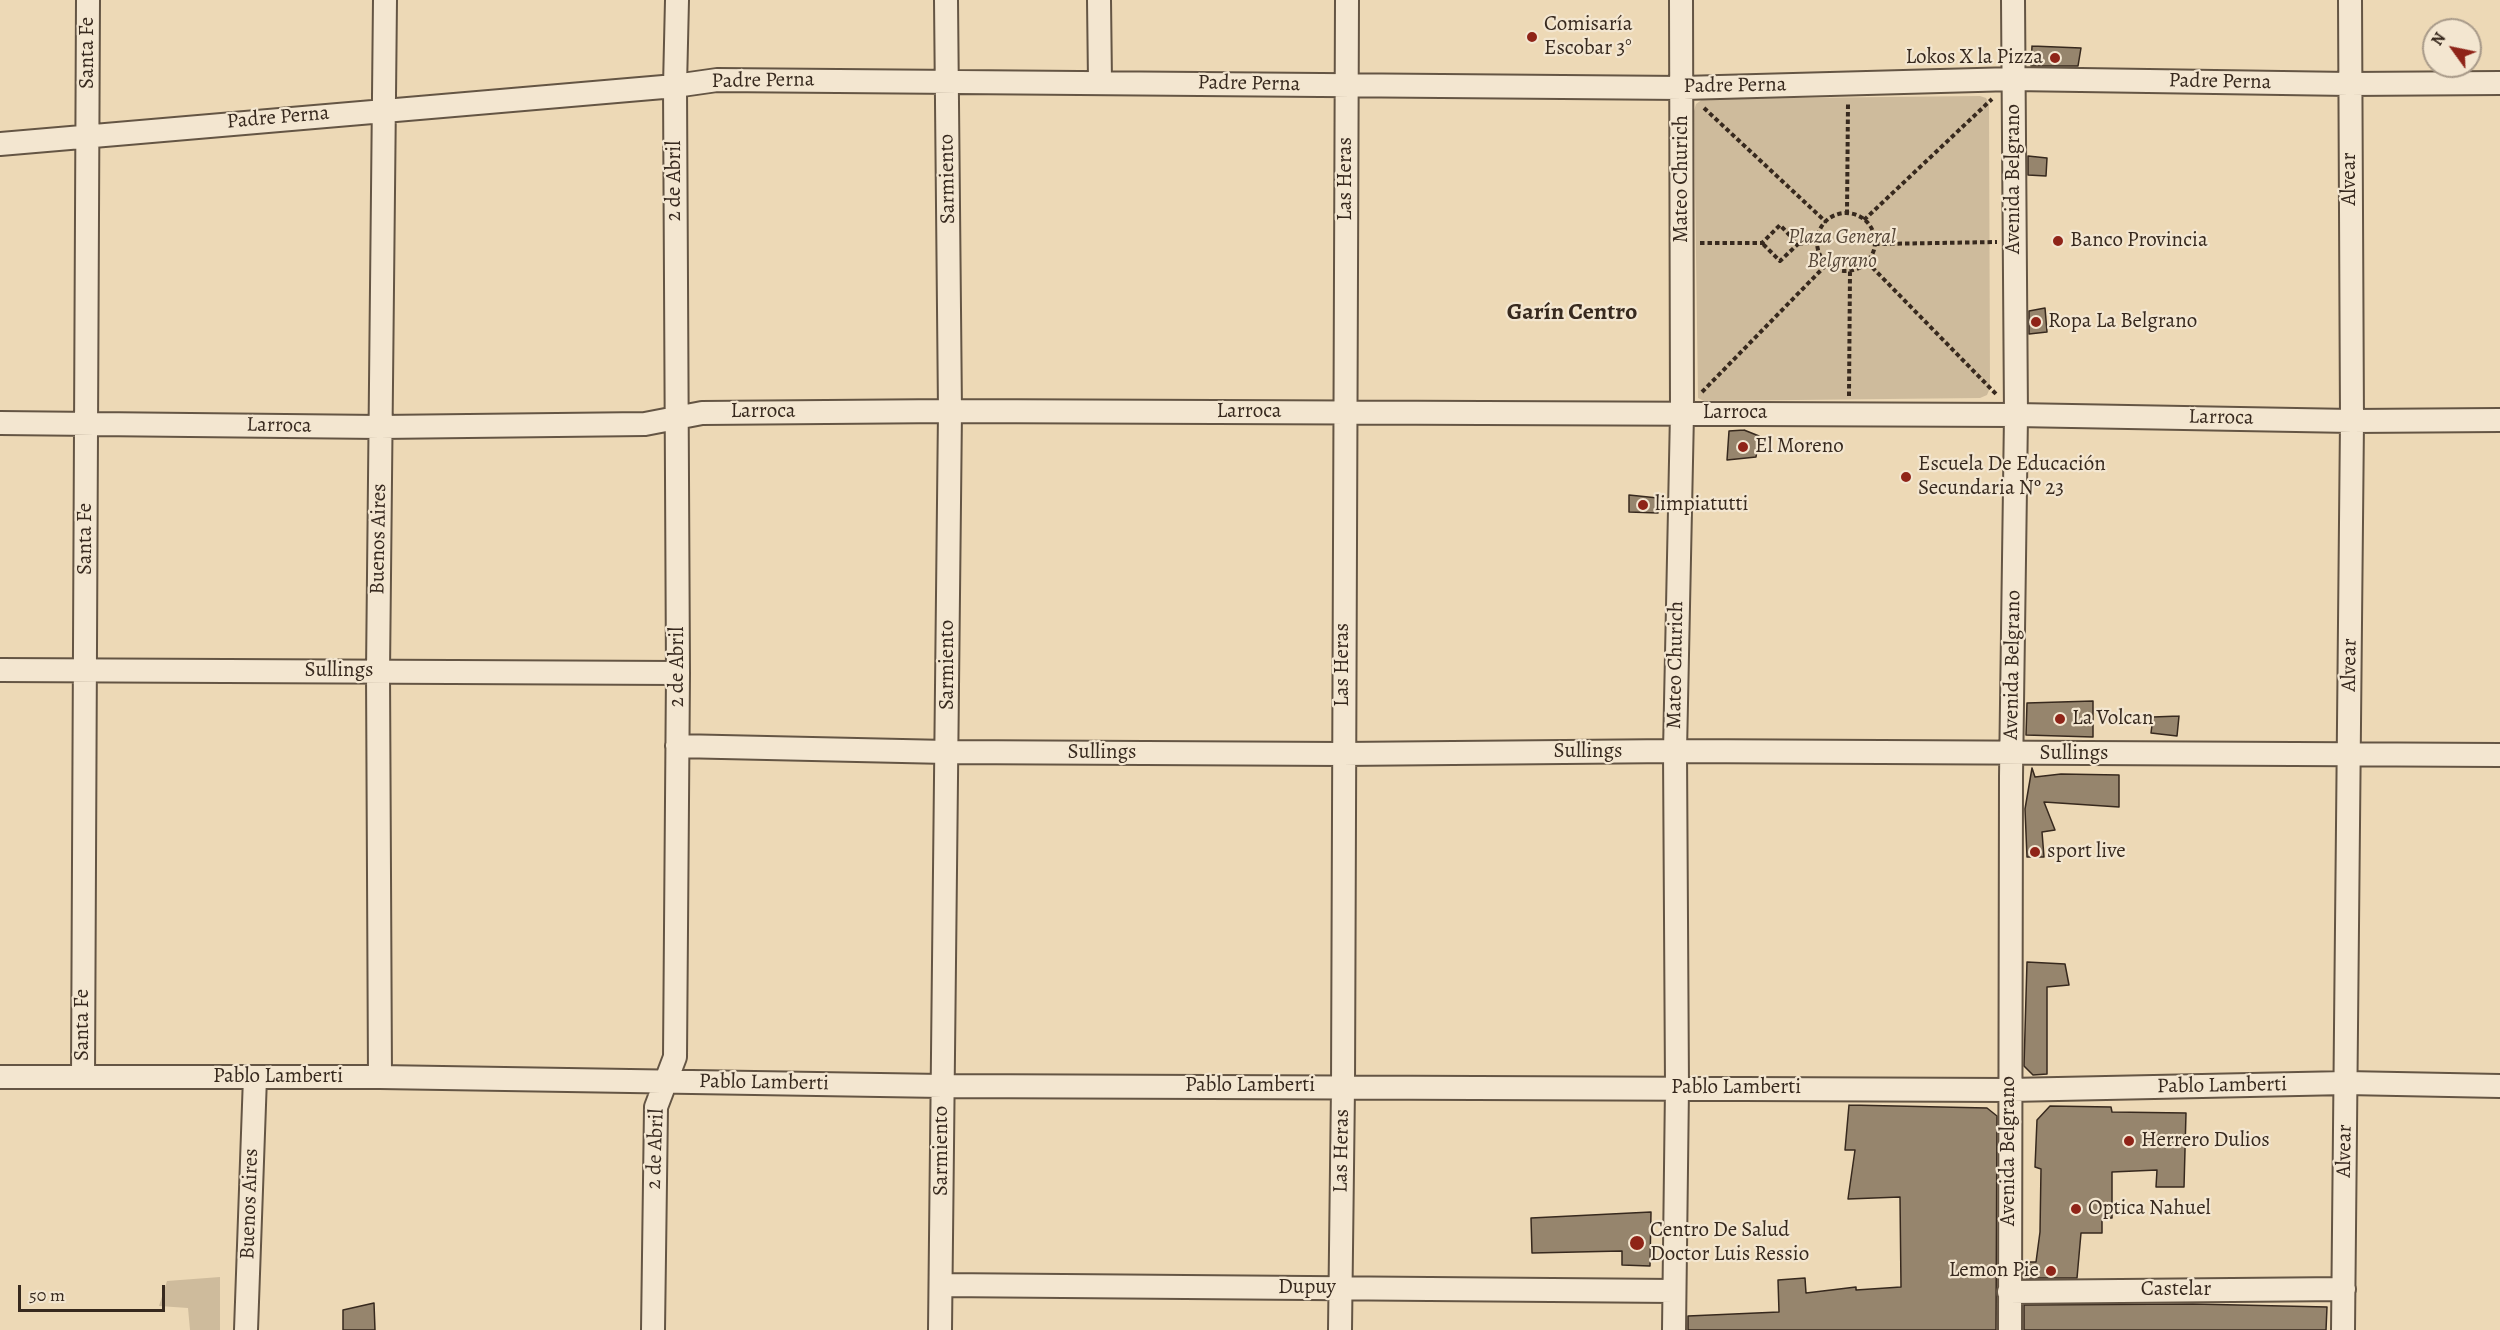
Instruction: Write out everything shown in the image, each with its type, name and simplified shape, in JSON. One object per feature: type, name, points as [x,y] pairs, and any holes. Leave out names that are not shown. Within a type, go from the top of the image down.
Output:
[{"type":"street","name":"Santa Fe","points":[[83,1077],[88,0]]},
{"type":"street","name":"Buenos Aires","points":[[377,1077],[378,671],[386,109],[385,0]]},
{"type":"street","name":"2 de Abril","points":[[653,1330],[656,1107],[675,1056],[678,673],[675,86],[677,0]]},
{"type":"street","name":"Sarmiento","points":[[940,1330],[950,411],[946,0]]},
{"type":"street","points":[[1099,0],[1100,81]]},
{"type":"street","name":"Las Heras","points":[[1340,1330],[1347,0]]},
{"type":"street","name":"Mateo Churich","points":[[1674,1330],[1677,1087],[1674,751],[1682,413],[1681,0]]},
{"type":"street","name":"Avenida Belgrano","points":[[2010,1330],[2016,415],[2013,0]]},
{"type":"street","name":"Alvear","points":[[2343,1330],[2352,421],[2350,0]]},
{"type":"street","name":"Padre Perna","points":[[0,144],[386,109],[675,86],[717,80],[1100,81],[1347,86],[1683,88],[2014,79],[2349,84],[2500,83]]},
{"type":"street","name":"Larroca","points":[[0,423],[380,427],[645,424],[702,413],[950,411],[1682,413],[2016,415],[2352,421],[2500,420]]},
{"type":"street","name":"Sullings","points":[[0,670],[678,673]]},
{"type":"street","name":"Sullings","points":[[677,746],[948,752],[1674,751],[2500,755]]},
{"type":"street","name":"Pablo Lamberti","points":[[0,1077],[377,1077],[942,1086],[2010,1090],[2346,1083],[2500,1086]]},
{"type":"street","name":"Buenos Aires","points":[[246,1330],[255,1077]]},
{"type":"street","name":"Dupuy","points":[[941,1285],[1674,1291]]},
{"type":"street","name":"Castelar","points":[[2009,1292],[2344,1289]]},
{"type":"path","points":[[1864,220],[2014,79]]},
{"type":"path","points":[[1847,214],[1848,84]]},
{"type":"path","points":[[1683,88],[1826,222]]},
{"type":"path","points":[[1847,214],[1864,220],[1870,226],[1875,244],[1867,262],[1850,271],[1839,271],[1827,264],[1818,251],[1817,242],[1818,233],[1826,222],[1838,215],[1847,214]]},
{"type":"path","points":[[1762,243],[1780,225],[1798,244]]},
{"type":"path","points":[[1875,244],[2015,241]]},
{"type":"path","points":[[1682,243],[1762,243],[1780,261],[1798,244],[1817,242]]},
{"type":"path","points":[[1867,262],[2016,415]]},
{"type":"path","points":[[1682,413],[1827,264]]},
{"type":"path","points":[[1849,414],[1850,271]]},
{"type":"green space","name":"Plaza General Belgrano","points":[[1980,96],[1986,98],[1989,104],[1990,388],[1987,395],[1980,398],[1704,401],[1698,398],[1694,111],[1696,104],[1703,99]]},
{"type":"green space","points":[[220,1277],[220,1330],[190,1330],[188,1308],[159,1306],[167,1281]]},
{"type":"building","name":"Lokos X la Pizza","points":[[2032,46],[2081,48],[2078,66],[2031,66]]},
{"type":"building","points":[[2028,156],[2047,158],[2046,176],[2028,175]]},
{"type":"building","name":"Ropa La Belgrano","points":[[2045,308],[2047,332],[2029,334],[2029,311]]},
{"type":"building","name":"El Moreno","points":[[1744,430],[1759,436],[1756,457],[1727,460],[1729,431]]},
{"type":"building","name":"limpiatutti","points":[[1629,495],[1658,498],[1658,513],[1629,512]]},
{"type":"building","name":"La Volcan","points":[[2093,701],[2093,737],[2026,735],[2027,703]]},
{"type":"building","points":[[2179,716],[2177,736],[2151,733],[2153,717]]},
{"type":"building","points":[[2032,768],[2035,777],[2061,774],[2119,775],[2119,807],[2044,802],[2055,830],[2042,832],[2044,857],[2027,857],[2025,809]]},
{"type":"building","points":[[2027,962],[2065,964],[2069,985],[2047,987],[2047,1074],[2033,1075],[2024,1066]]},
{"type":"building","points":[[1849,1105],[1987,1108],[1997,1116],[1996,1330],[1688,1330],[1688,1316],[1779,1312],[1778,1280],[1805,1278],[1806,1293],[1856,1287],[1856,1290],[1901,1287],[1900,1197],[1848,1199],[1855,1150],[1845,1150]]},
{"type":"building","points":[[2050,1106],[2111,1107],[2112,1112],[2186,1113],[2184,1187],[2156,1187],[2157,1170],[2112,1172],[2112,1218],[2102,1218],[2102,1233],[2081,1233],[2077,1278],[2024,1278],[2024,1262],[2036,1262],[2040,1232],[2041,1169],[2035,1167],[2037,1120]]},
{"type":"building","points":[[1651,1212],[1650,1266],[1622,1265],[1622,1251],[1532,1253],[1531,1218]]},
{"type":"building","points":[[374,1303],[375,1330],[343,1330],[343,1310]]},
{"type":"building","points":[[2193,1304],[2327,1307],[2326,1330],[2024,1330],[2024,1305]]},
{"type":"place","name":"Comisaría Escobar 3°","points":[[1532,37]]},
{"type":"place","name":"Lokos X la Pizza","points":[[2055,58]]},
{"type":"place","name":"Banco Provincia","points":[[2058,241]]},
{"type":"place","name":"Ropa La Belgrano","points":[[2036,322]]},
{"type":"place","name":"El Moreno","points":[[1743,447]]},
{"type":"place","name":"Escuela De Educación Secundaria Nº 23","points":[[1906,477]]},
{"type":"place","name":"limpiatutti","points":[[1643,505]]},
{"type":"place","name":"La Volcan","points":[[2060,719]]},
{"type":"place","name":"sport live","points":[[2035,852]]},
{"type":"place","name":"Herrero Dulios","points":[[2129,1141]]},
{"type":"place","name":"Optica Nahuel","points":[[2076,1209]]},
{"type":"place","name":"Centro De Salud Doctor Luis Ressio","points":[[1637,1243]]},
{"type":"place","name":"Lemon Pie","points":[[2051,1271]]},
{"type":"district","name":"Garín Centro","points":[[1572,313]]}]
